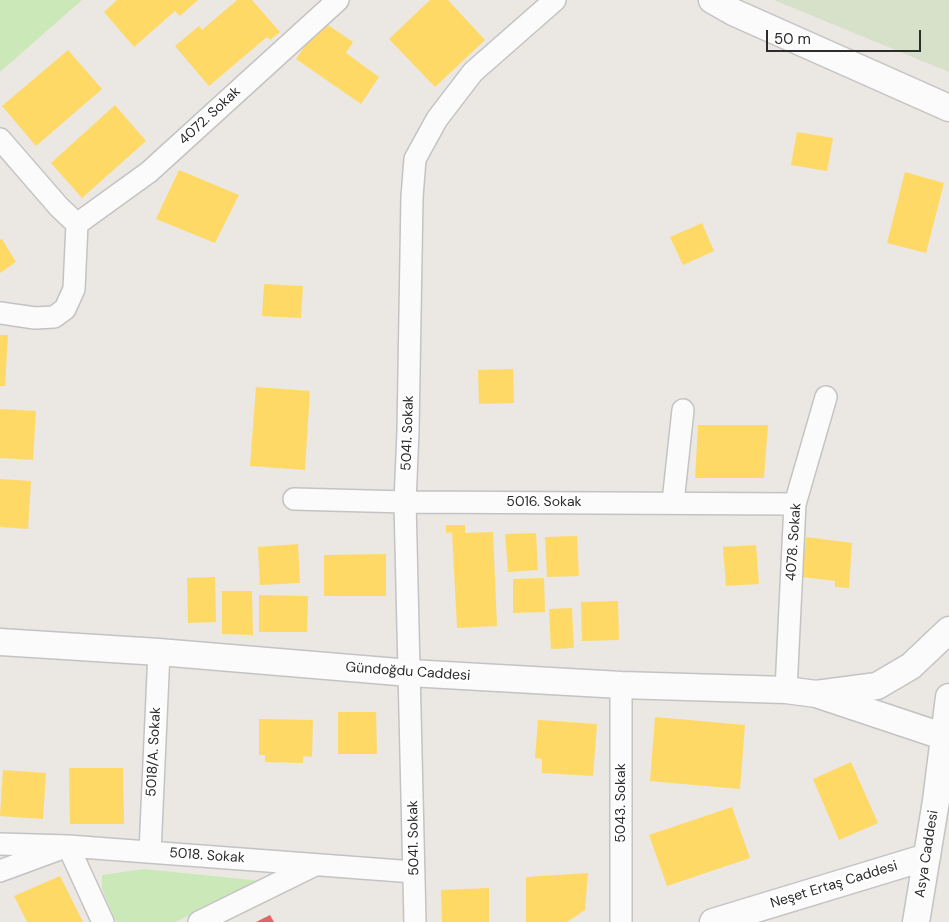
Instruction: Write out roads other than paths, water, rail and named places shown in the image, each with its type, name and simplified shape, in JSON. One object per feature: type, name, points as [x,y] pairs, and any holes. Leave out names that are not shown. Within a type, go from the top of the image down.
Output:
[{"type":"street","name":"4072. Sokak","points":[[76,224],[149,172],[338,0]]},
{"type":"street","name":"5041. Sokak","points":[[415,922],[405,502],[412,197],[415,160],[437,119],[473,72],[555,0]]},
{"type":"street","points":[[712,0],[733,12],[949,108]]},
{"type":"street","points":[[0,139],[76,224],[74,288],[65,309],[54,317],[44,318],[0,313]]},
{"type":"street","name":"4078. Sokak","points":[[786,690],[795,504],[826,397]]},
{"type":"street","points":[[673,502],[683,410]]},
{"type":"street","name":"5016. Sokak","points":[[294,499],[405,502],[795,504]]},
{"type":"street","points":[[816,694],[877,686],[911,666],[949,630]]},
{"type":"street","name":"Gündoğdu Caddesi","points":[[0,642],[159,652],[410,673],[621,685],[786,690],[816,694]]},
{"type":"street","name":"5018/A. Sokak","points":[[150,852],[159,652]]},
{"type":"street","name":"5043. Sokak","points":[[621,685],[621,922]]},
{"type":"street","points":[[816,694],[945,737]]},
{"type":"street","name":"Asya Caddesi","points":[[916,922],[927,857],[942,804],[949,697]]},
{"type":"street","name":"5018. Sokak","points":[[0,844],[68,846],[414,872]]},
{"type":"street","points":[[0,871],[68,846],[102,922]]},
{"type":"street","name":"Neşet Ertaş Caddesi","points":[[713,922],[927,857]]},
{"type":"street","points":[[199,922],[316,864]]}]
